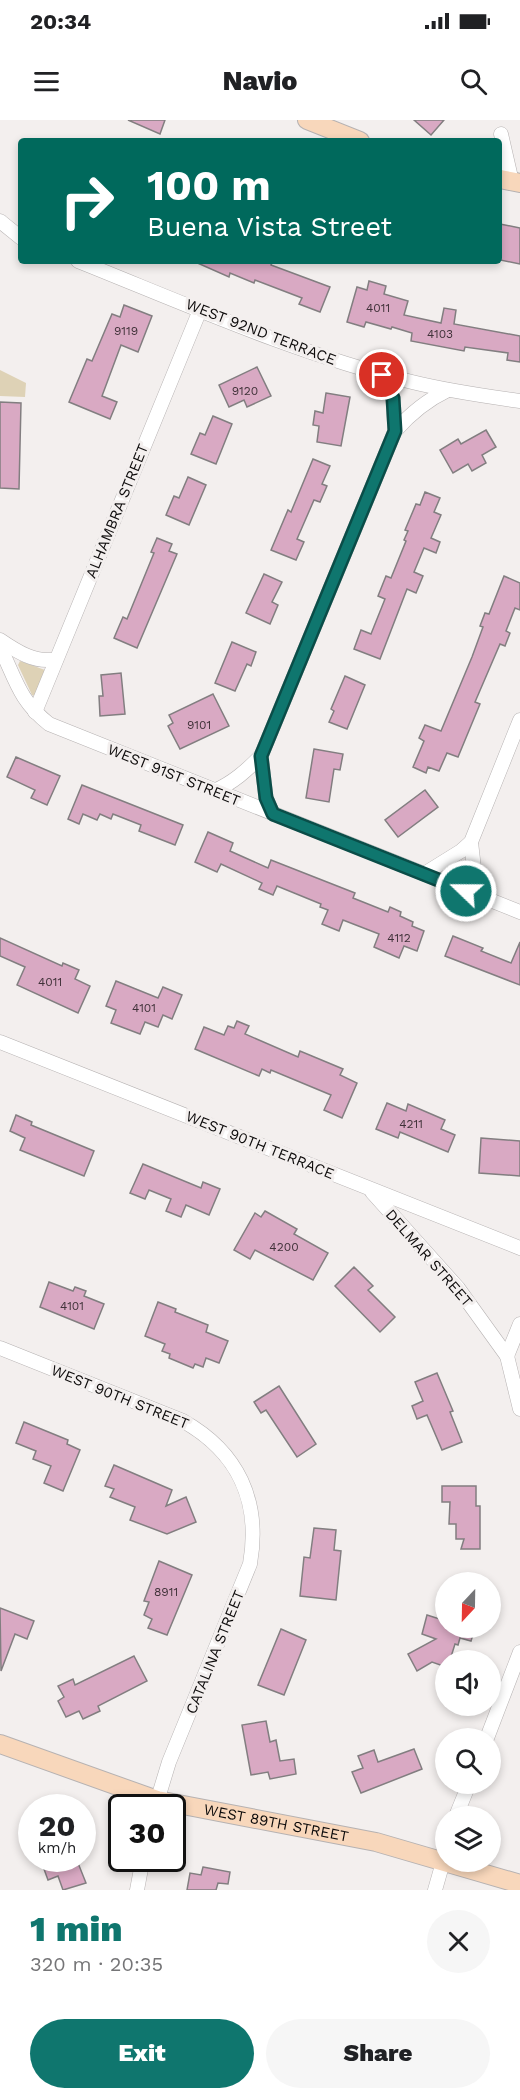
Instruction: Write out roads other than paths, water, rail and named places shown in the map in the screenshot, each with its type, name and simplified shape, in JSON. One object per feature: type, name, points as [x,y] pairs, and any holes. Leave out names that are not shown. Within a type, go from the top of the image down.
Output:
[{"type":"street","points":[[308,120],[353,138]]},
{"type":"street","points":[[497,137],[507,120]]},
{"type":"street","points":[[502,154],[510,182]]},
{"type":"street","points":[[0,221],[18,236]]},
{"type":"street","points":[[0,235],[18,238]]},
{"type":"street","name":"WEST 92ND TERRACE","points":[[85,264],[297,347],[382,375],[448,390],[520,401]]},
{"type":"street","name":"ALHAMBRA STREET","points":[[34,712],[200,310]]},
{"type":"street","points":[[382,375],[393,398],[395,431]]},
{"type":"street","points":[[214,791],[243,774],[261,756],[395,431],[426,402],[448,390]]},
{"type":"street","points":[[0,640],[37,659],[46,662],[56,659]]},
{"type":"street","name":"WEST 91ST STREET","points":[[0,647],[18,690],[34,712],[50,724],[520,912]]},
{"type":"street","points":[[424,874],[461,851],[471,842],[520,720]]},
{"type":"street","points":[[261,756],[266,798],[273,814]]},
{"type":"street","points":[[471,842],[475,877],[487,899]]},
{"type":"street","name":"WEST 90TH TERRACE","points":[[0,1042],[520,1248]]},
{"type":"street","name":"DELMAR STREET","points":[[371,1190],[458,1288],[507,1356],[520,1409]]},
{"type":"street","points":[[507,1356],[520,1324]]},
{"type":"street","name":"WEST 90TH STREET","points":[[0,1348],[183,1421],[217,1445],[233,1464],[247,1493]]},
{"type":"street","name":"CATALINA STREET","points":[[159,1794],[169,1762],[250,1564],[254,1543],[253,1518],[247,1493]]},
{"type":"street","points":[[491,1728],[520,1652]]},
{"type":"street","name":"WEST 89TH STREET","points":[[0,1744],[130,1794]]},
{"type":"street","name":"WEST 89TH STREET","points":[[186,1809],[376,1842],[435,1855]]},
{"type":"street","points":[[137,1890],[140,1872]]},
{"type":"street","points":[[435,1890],[440,1872]]},
{"type":"street","name":"WEST 89TH STREET","points":[[486,1872],[520,1884]]}]
